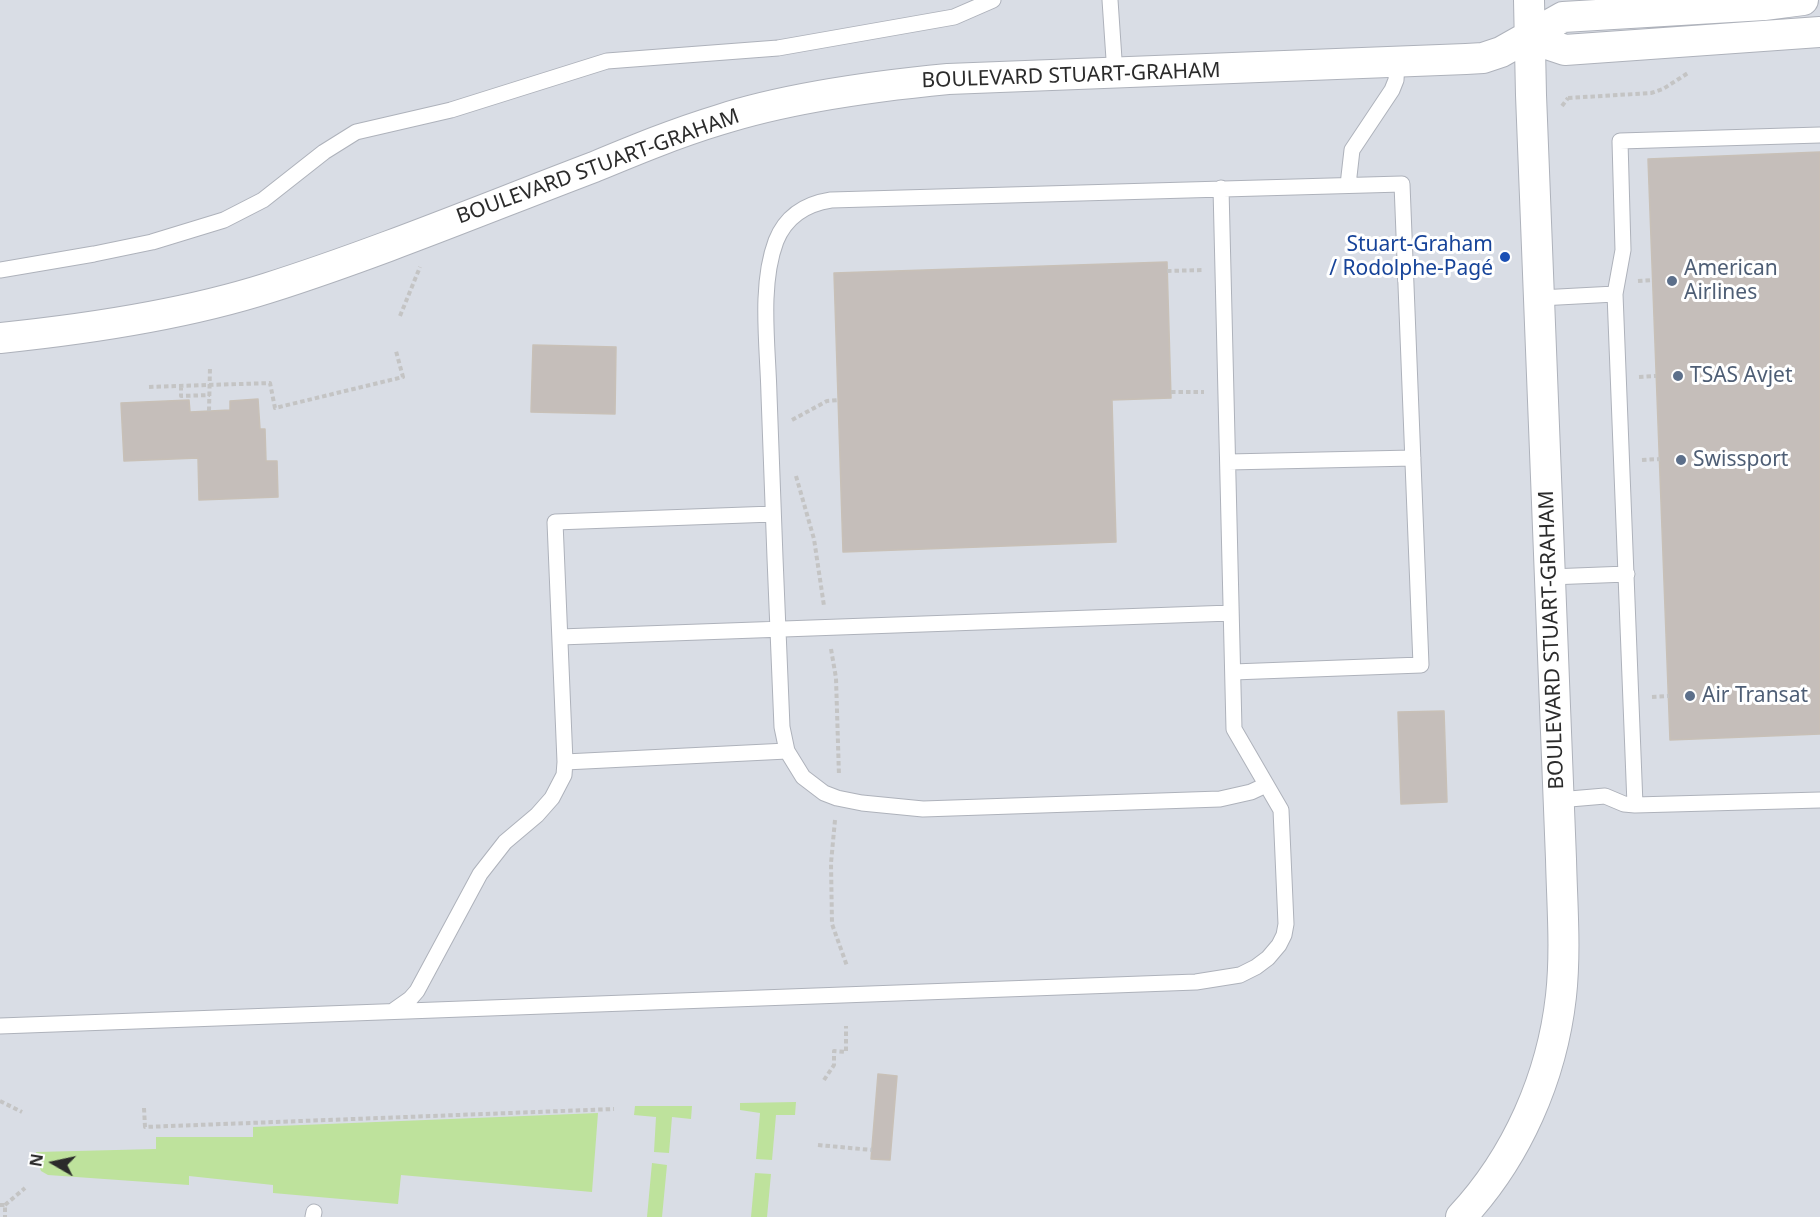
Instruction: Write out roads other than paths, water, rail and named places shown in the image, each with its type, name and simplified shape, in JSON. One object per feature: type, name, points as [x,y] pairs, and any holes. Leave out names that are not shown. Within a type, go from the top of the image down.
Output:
[{"type":"street","points":[[1528,0],[1529,38],[1565,50],[1820,32]]},
{"type":"street","name":"BOULEVARD STUART-GRAHAM","points":[[0,338],[128,321],[266,289],[721,119],[853,90],[929,81],[1483,58],[1529,38],[1563,17],[1764,5],[1803,0]]},
{"type":"street","name":"BOULEVARD STUART-GRAHAM","points":[[1461,1217],[1484,1189],[1511,1149],[1535,1099],[1550,1054],[1561,996],[1564,947],[1529,38]]},
{"type":"lane","points":[[0,270],[152,242],[224,220],[263,200],[324,152],[356,132],[451,110],[608,61],[778,48],[954,17],[993,0]]},
{"type":"lane","points":[[1110,0],[1115,74]]},
{"type":"lane","points":[[1348,185],[1352,150],[1392,90],[1396,80],[1397,63]]},
{"type":"lane","points":[[1635,805],[1615,294],[1623,250],[1620,141],[1820,135]]},
{"type":"lane","points":[[1233,672],[1421,664],[1402,184],[831,200],[816,202],[792,215],[783,226],[777,240],[769,271],[767,293],[782,727],[787,751],[803,777],[824,793],[837,798],[923,809],[1220,799],[1251,792],[1266,785]]},
{"type":"lane","points":[[0,1026],[1196,982],[1240,975],[1268,958],[1284,935],[1281,810],[1234,729],[1221,188]]},
{"type":"lane","points":[[1540,298],[1615,294]]},
{"type":"lane","points":[[1228,462],[1413,458]]},
{"type":"lane","points":[[392,1011],[410,999],[417,991],[480,874],[493,855],[552,798],[564,775],[561,637],[555,522],[773,514]]},
{"type":"lane","points":[[1550,577],[1627,574]]},
{"type":"lane","points":[[561,637],[1232,613]]},
{"type":"lane","points":[[565,762],[787,751]]},
{"type":"lane","points":[[1558,800],[1605,796],[1624,804],[1635,805],[1820,800]]},
{"type":"place","name":"Stuart-Graham / Rodolphe-Pagé","points":[[1505,257]]},
{"type":"place","name":"American Airlines","points":[[1672,281]]},
{"type":"place","name":"TSAS Avjet","points":[[1678,376]]},
{"type":"place","name":"Swissport","points":[[1681,460]]},
{"type":"place","name":"Air Transat","points":[[1690,696]]}]
